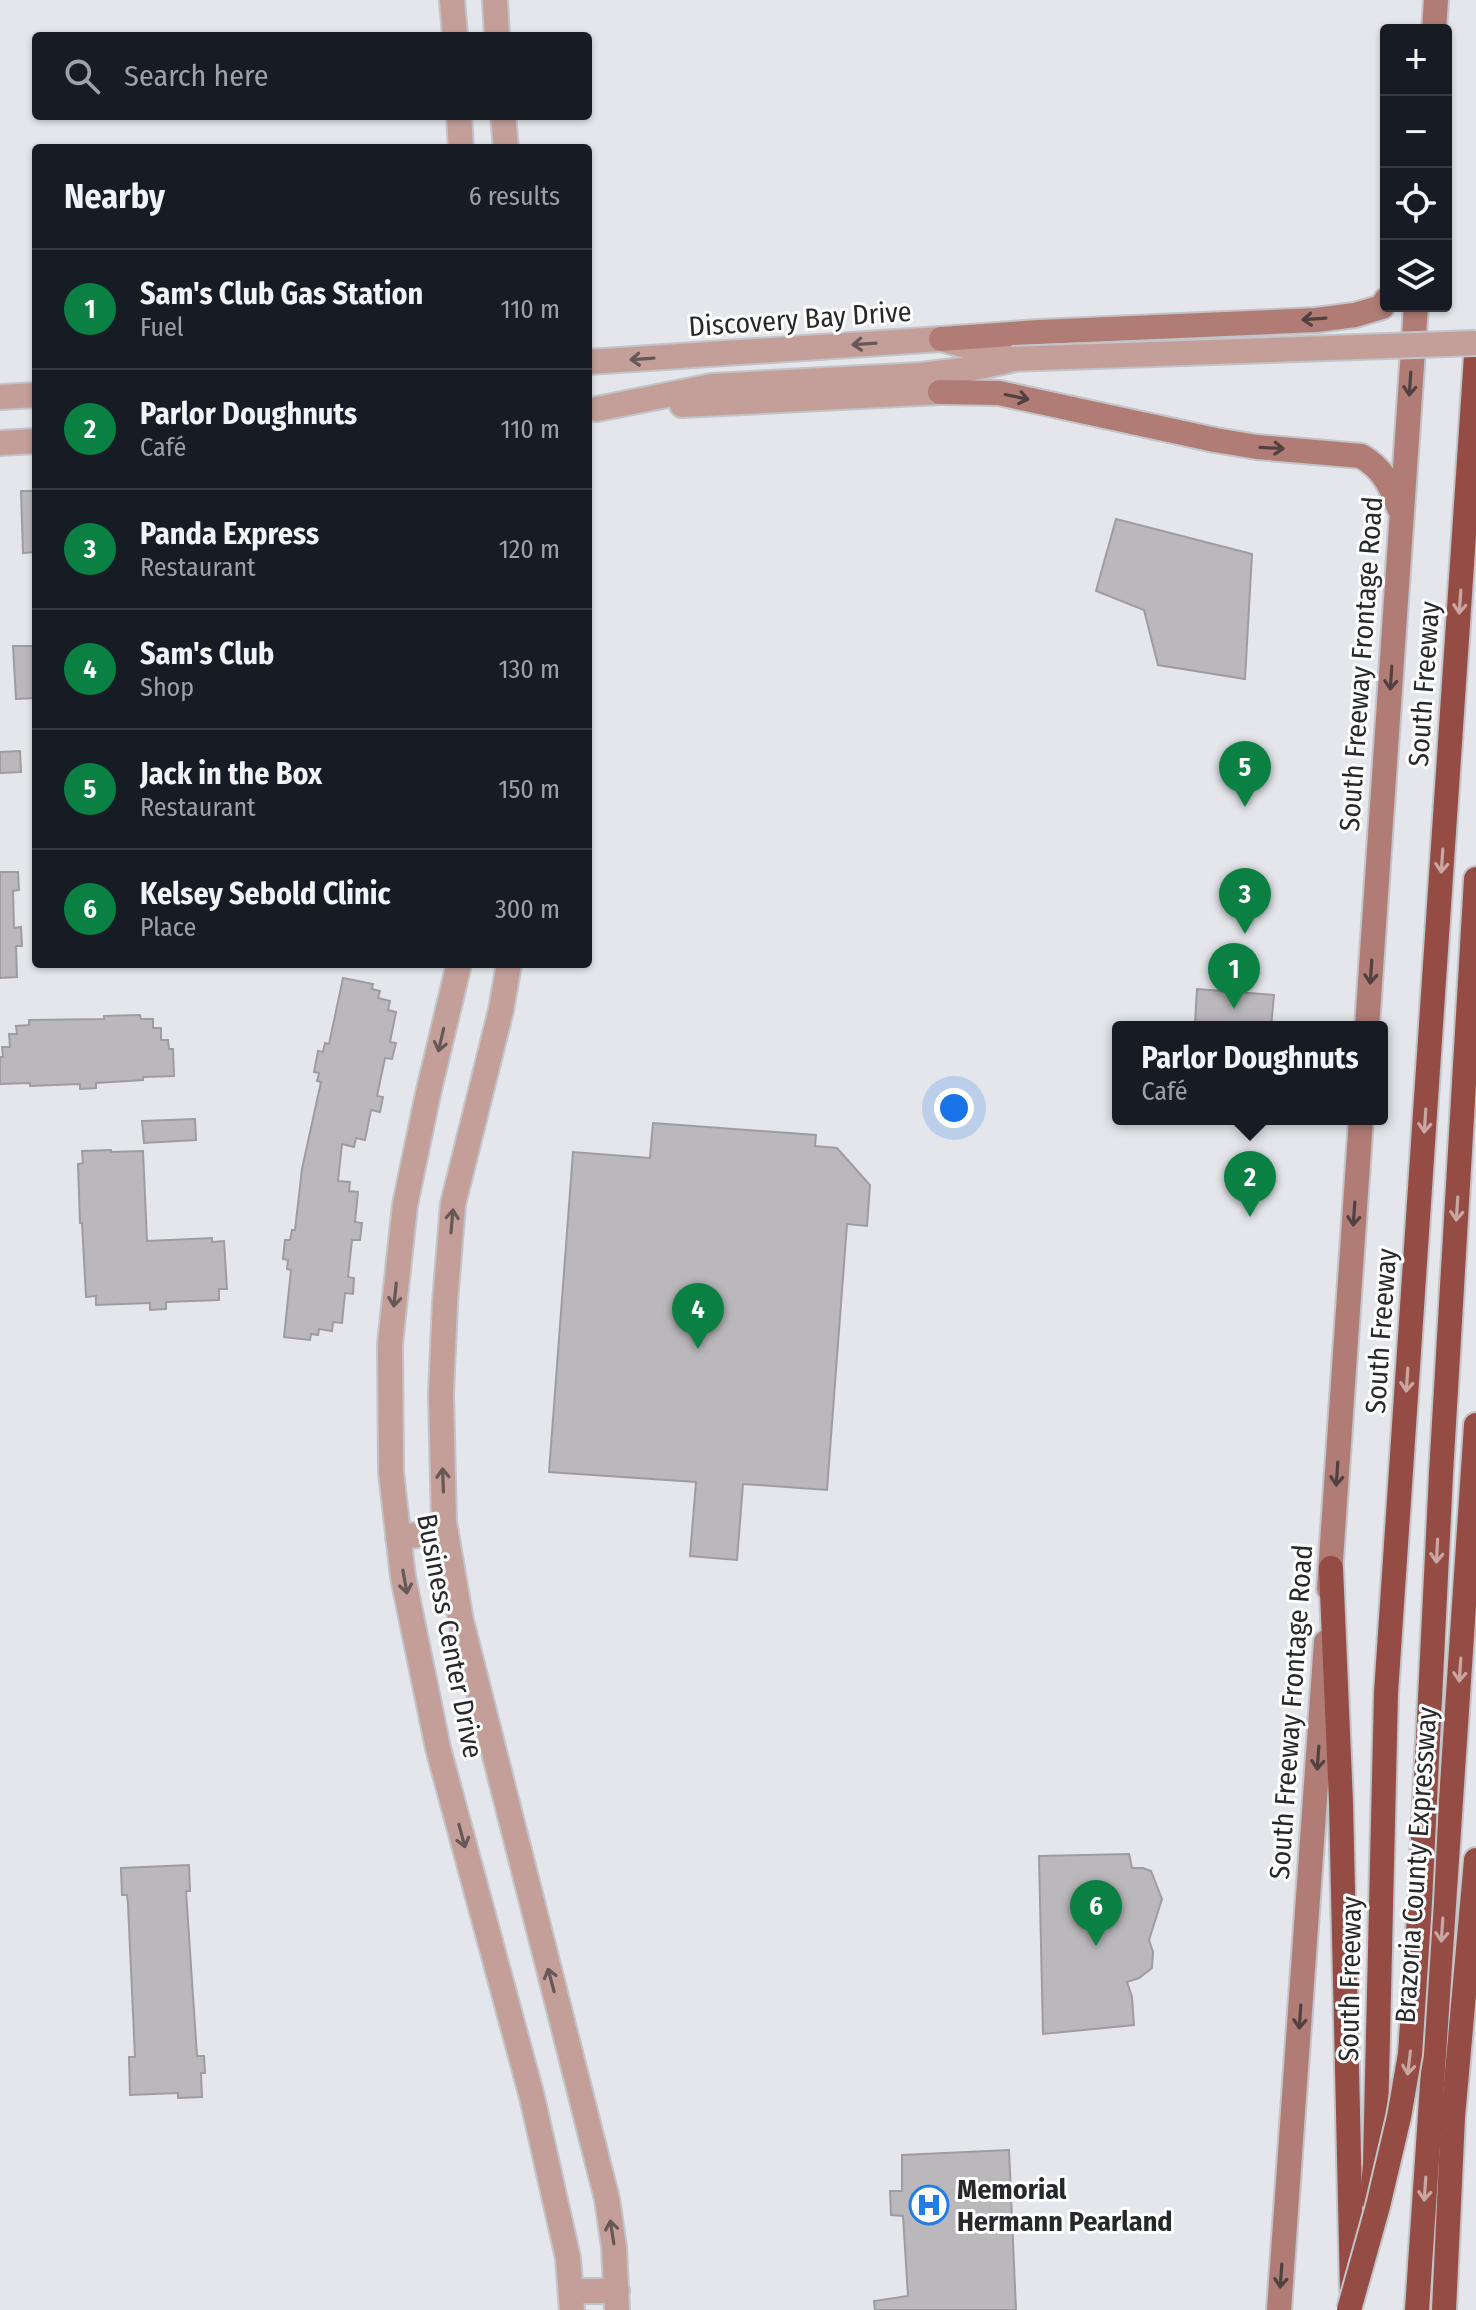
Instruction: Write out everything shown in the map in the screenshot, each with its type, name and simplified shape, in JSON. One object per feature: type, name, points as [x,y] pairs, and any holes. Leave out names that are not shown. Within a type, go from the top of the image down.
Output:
[{"type":"highway","name":"South Freeway","points":[[1361,2310],[1375,2164],[1386,1693],[1476,356]]},
{"type":"highway","points":[[1350,2310],[1389,2161],[1410,2054],[1476,879]]},
{"type":"highway","name":"Brazoria County Expressway","points":[[1417,2310],[1476,1425]]},
{"type":"highway","points":[[1331,1568],[1341,1803],[1350,2310]]},
{"type":"highway","name":"Brazoria County Expressway","points":[[1444,2310],[1453,2117],[1476,1860]]},
{"type":"main road","points":[[1434,24],[1436,0]]},
{"type":"main road","points":[[941,339],[1316,320],[1355,315],[1380,308]]},
{"type":"main road","name":"South Freeway Frontage Road","points":[[1367,1021],[1416,312]]},
{"type":"main road","points":[[940,392],[999,393],[1215,440],[1361,456],[1375,464],[1391,486],[1401,516]]},
{"type":"main road","name":"South Freeway Frontage Road","points":[[1279,2310],[1361,1125]]},
{"type":"street","points":[[452,0],[455,32]]},
{"type":"street","points":[[495,0],[497,32]]},
{"type":"street","points":[[459,120],[461,144]]},
{"type":"street","points":[[503,120],[506,144]]},
{"type":"street","name":"Discovery Bay Drive","points":[[592,362],[941,339],[1012,359]]},
{"type":"street","points":[[593,410],[712,386],[921,375],[970,369],[1012,359],[1476,343]]},
{"type":"street","points":[[593,410],[940,392]]},
{"type":"street","points":[[0,397],[32,395]]},
{"type":"street","points":[[0,443],[32,441]]},
{"type":"street","name":"Business Center Drive","points":[[458,968],[405,1205],[392,1329],[391,1472],[403,1577],[438,1748],[532,2097],[566,2247],[572,2301]]},
{"type":"street","name":"Business Center Drive","points":[[508,968],[501,1010],[453,1204],[441,1394],[446,1532],[464,1636],[607,2199],[617,2300]]},
{"type":"street","points":[[398,1537],[446,1532]]},
{"type":"street","points":[[572,2301],[617,2300]]},
{"type":"building","points":[[21,491],[32,491],[32,552],[23,553]]},
{"type":"building","points":[[1116,519],[1252,554],[1245,679],[1158,665],[1144,610],[1096,591]]},
{"type":"building","points":[[13,646],[32,646],[32,698],[16,699]]},
{"type":"building","points":[[20,751],[21,772],[0,773],[0,752]]},
{"type":"building","points":[[0,872],[18,872],[19,890],[13,891],[14,928],[21,927],[22,946],[16,946],[17,977],[0,978]]},
{"type":"building","points":[[343,978],[373,984],[372,989],[380,991],[378,998],[390,1001],[388,1010],[396,1012],[390,1042],[396,1043],[392,1059],[385,1058],[377,1096],[383,1097],[380,1112],[371,1110],[365,1140],[356,1138],[354,1147],[342,1144],[338,1181],[350,1182],[349,1191],[358,1192],[355,1222],[362,1223],[360,1240],[352,1240],[348,1277],[354,1278],[353,1294],[345,1293],[342,1323],[333,1322],[332,1331],[319,1329],[318,1335],[311,1334],[310,1340],[284,1337],[291,1270],[287,1269],[288,1260],[283,1259],[285,1240],[290,1240],[292,1230],[295,1230],[302,1169],[321,1082],[317,1081],[319,1073],[314,1072],[318,1051],[323,1052],[325,1043],[329,1044]]},
{"type":"building","points":[[1197,989],[1274,995],[1272,1021],[1195,1021]]},
{"type":"building","points":[[140,1015],[141,1019],[153,1019],[153,1028],[161,1028],[161,1040],[168,1040],[169,1049],[173,1049],[174,1076],[96,1083],[96,1088],[80,1089],[80,1084],[0,1084],[2,1047],[10,1047],[9,1034],[17,1034],[16,1026],[29,1025],[29,1020]]},
{"type":"building","points":[[195,1119],[196,1140],[144,1143],[142,1121]]},
{"type":"building","points":[[653,1123],[816,1135],[815,1146],[837,1148],[870,1185],[867,1226],[847,1224],[827,1490],[743,1484],[737,1560],[690,1556],[696,1482],[549,1472],[573,1152],[650,1158]]},
{"type":"building","points":[[82,1151],[143,1151],[147,1241],[212,1238],[212,1242],[224,1241],[227,1289],[219,1289],[219,1300],[166,1302],[166,1309],[150,1310],[150,1303],[96,1305],[96,1296],[86,1297],[78,1164],[83,1163]]},
{"type":"building","points":[[1129,1854],[1132,1868],[1151,1871],[1162,1899],[1149,1940],[1153,1952],[1152,1968],[1127,1982],[1132,1997],[1134,2025],[1043,2034],[1039,1856]]},
{"type":"building","points":[[189,1865],[190,1891],[186,1891],[197,2056],[204,2056],[202,2097],[178,2098],[178,2093],[130,2095],[129,2057],[135,2057],[128,1904],[127,1895],[122,1895],[121,1868]]},
{"type":"building","points":[[1009,2150],[1016,2310],[875,2310],[874,2301],[908,2296],[903,2216],[891,2215],[890,2191],[902,2191],[902,2155]]},
{"type":"place","name":"Jack in the Box","points":[[1245,807]]},
{"type":"place","name":"Panda Express","points":[[1245,934]]},
{"type":"place","name":"Sam's Club Gas Station","points":[[1234,1009]]},
{"type":"place","name":"Parlor Doughnuts","points":[[1250,1217]]},
{"type":"place","name":"Sam's Club","points":[[698,1349]]},
{"type":"place","name":"Kelsey Sebold Clinic","points":[[1096,1946]]},
{"type":"place","name":"Memorial Hermann Pearland","points":[[929,2205]]}]
